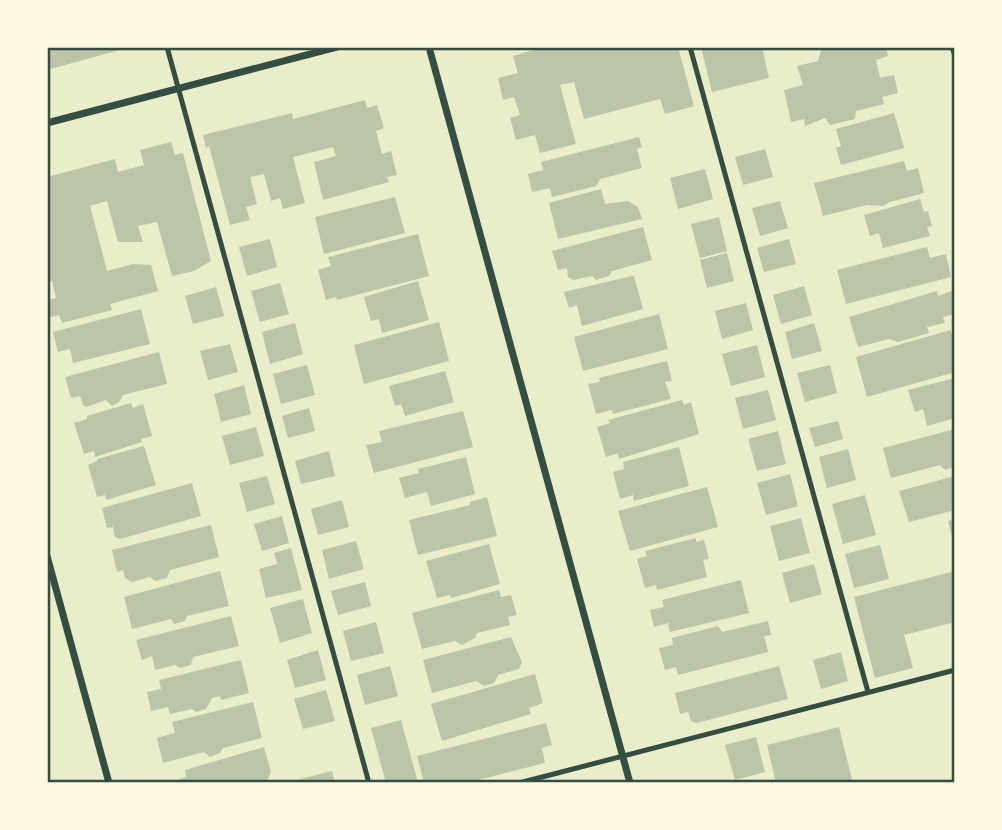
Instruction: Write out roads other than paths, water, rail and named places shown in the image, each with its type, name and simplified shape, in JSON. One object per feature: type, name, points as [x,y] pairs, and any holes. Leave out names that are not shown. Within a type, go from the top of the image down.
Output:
[{"type":"street","points":[[47,123],[337,47]]},
{"type":"street","points":[[429,47],[630,783]]},
{"type":"street","points":[[953,47],[955,53]]},
{"type":"street","points":[[47,556],[109,783]]},
{"type":"lane","points":[[167,47],[369,783]]},
{"type":"lane","points":[[690,47],[868,692]]},
{"type":"lane","points":[[519,783],[955,670]]}]
